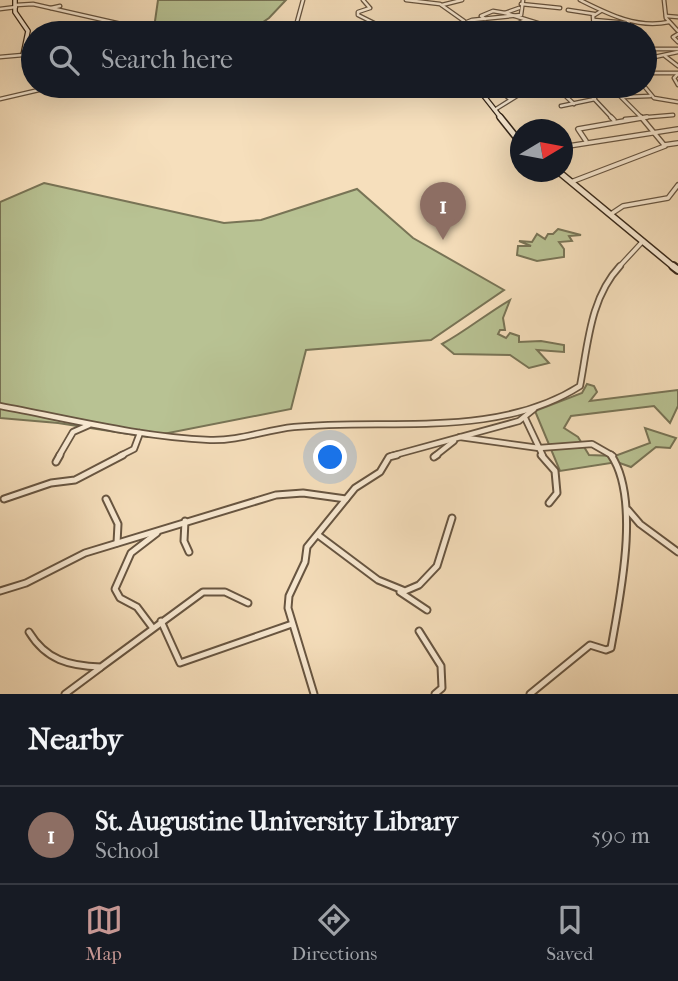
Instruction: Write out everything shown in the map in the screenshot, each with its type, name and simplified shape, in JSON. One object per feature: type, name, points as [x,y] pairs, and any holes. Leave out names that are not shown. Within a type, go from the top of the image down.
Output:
[{"type":"main road","points":[[16,4],[16,14],[21,21]]},
{"type":"main road","points":[[486,98],[510,132]]},
{"type":"main road","points":[[571,182],[678,270]]},
{"type":"street","points":[[0,9],[36,0],[50,8],[95,14],[113,21]]},
{"type":"street","points":[[297,21],[303,0]]},
{"type":"street","points":[[363,0],[370,8],[357,14],[370,21]]},
{"type":"street","points":[[407,0],[442,5],[462,0]]},
{"type":"street","points":[[580,0],[626,21]]},
{"type":"street","points":[[664,0],[666,16],[678,32],[673,37],[678,42]]},
{"type":"street","points":[[505,13],[519,8],[522,2],[560,8]]},
{"type":"street","points":[[442,5],[462,21]]},
{"type":"street","points":[[50,8],[60,6]]},
{"type":"street","points":[[470,21],[522,14],[519,8]]},
{"type":"street","points":[[568,10],[594,14],[601,11]]},
{"type":"street","points":[[485,19],[481,16],[493,12],[530,21]]},
{"type":"street","points":[[594,14],[594,20],[611,21]]},
{"type":"street","points":[[666,16],[678,17]]},
{"type":"street","points":[[657,25],[669,22]]},
{"type":"street","points":[[657,49],[678,50]]},
{"type":"street","points":[[657,57],[678,50]]},
{"type":"street","points":[[0,57],[21,55]]},
{"type":"street","points":[[664,55],[678,66]]},
{"type":"street","points":[[671,60],[678,59]]},
{"type":"street","points":[[657,73],[678,73]]},
{"type":"street","points":[[678,73],[674,79],[678,85]]},
{"type":"street","points":[[0,99],[21,94]]},
{"type":"street","points":[[657,97],[678,102]]},
{"type":"street","points":[[568,98],[574,104]]},
{"type":"street","points":[[623,98],[664,145]]},
{"type":"street","points":[[496,109],[510,99]]},
{"type":"street","points":[[561,106],[596,99],[614,120]]},
{"type":"street","points":[[586,141],[578,128],[614,120],[673,114]]},
{"type":"street","points":[[573,144],[678,129]]},
{"type":"street","points":[[573,181],[636,159],[664,145],[678,143]]},
{"type":"street","points":[[611,214],[622,206],[668,198],[678,185]]},
{"type":"street","points":[[0,406],[140,433],[222,440],[295,427],[435,423],[535,408],[580,386],[598,297],[611,276],[643,241]]},
{"type":"street","points":[[314,694],[292,624],[289,596],[302,572],[307,547],[360,482],[382,469],[389,457],[525,418],[535,408]]},
{"type":"street","points":[[525,418],[537,446],[556,476],[557,493],[549,503]]},
{"type":"street","points":[[56,462],[74,432],[93,425]]},
{"type":"street","points":[[4,499],[51,483],[75,480],[134,449],[140,433]]},
{"type":"street","points":[[433,457],[458,438],[537,446],[597,444],[610,451],[620,467],[627,509],[611,648],[606,650],[590,645],[530,694]]},
{"type":"street","points":[[0,591],[26,583],[69,559],[186,520],[275,495],[303,493],[346,499]]},
{"type":"street","points":[[106,499],[118,524],[117,543]]},
{"type":"street","points":[[627,509],[640,524],[678,552]]},
{"type":"street","points":[[399,591],[418,588],[429,577],[445,546],[445,530],[452,518]]},
{"type":"street","points":[[186,520],[184,541],[189,552]]},
{"type":"street","points":[[152,627],[136,607],[120,598],[115,589],[131,553],[160,530]]},
{"type":"street","points":[[318,535],[378,580],[427,610]]},
{"type":"street","points":[[65,694],[152,627],[203,592],[225,592],[248,603]]},
{"type":"street","points":[[161,621],[180,663],[292,624]]},
{"type":"street","points":[[419,631],[443,670],[442,688],[435,694]]},
{"type":"street","points":[[29,632],[41,652],[55,660],[101,667]]},
{"type":"green space","points":[[158,0],[286,0],[265,21],[155,21]]},
{"type":"green space","points":[[44,183],[224,223],[261,220],[357,189],[413,238],[504,290],[431,340],[306,350],[291,409],[148,437],[58,423],[0,418],[0,202]]},
{"type":"green space","points":[[558,229],[581,235],[569,236],[572,241],[559,242],[564,249],[564,257],[537,261],[517,255],[518,246],[531,246],[519,241],[532,242],[537,234],[545,239],[548,234],[553,234]]},
{"type":"green space","points":[[510,300],[503,318],[505,330],[500,330],[498,334],[506,338],[510,333],[519,336],[519,342],[541,341],[564,345],[564,352],[537,350],[549,363],[529,368],[510,355],[454,354],[442,344],[459,334]]},
{"type":"green space","points":[[587,384],[594,386],[597,392],[590,401],[678,390],[678,406],[670,423],[654,406],[571,416],[564,428],[578,437],[589,455],[615,456],[650,443],[645,428],[676,438],[670,448],[656,447],[631,467],[617,462],[560,471],[535,411],[582,393]]},
{"type":"place","name":"St. Augustine University Library","points":[[443,240]]}]
